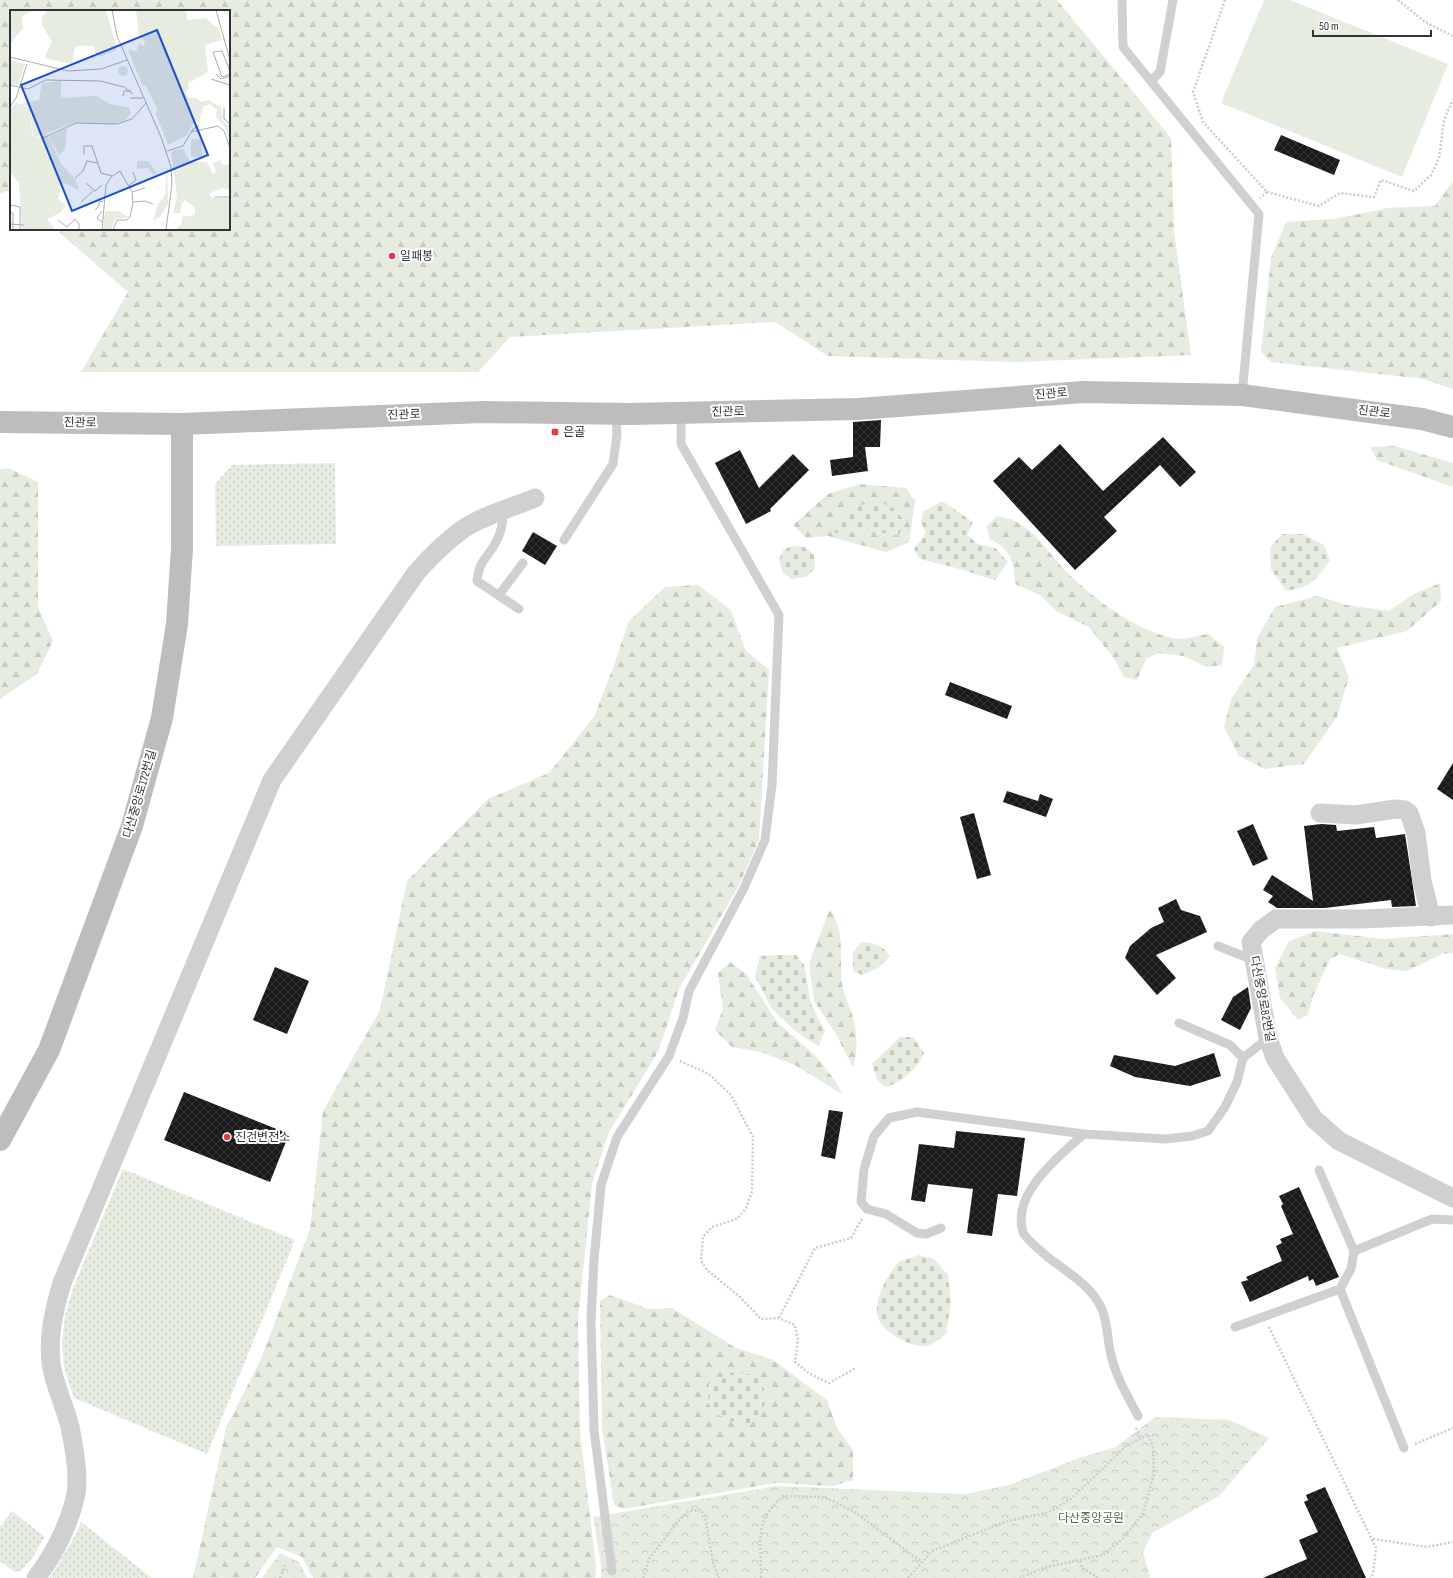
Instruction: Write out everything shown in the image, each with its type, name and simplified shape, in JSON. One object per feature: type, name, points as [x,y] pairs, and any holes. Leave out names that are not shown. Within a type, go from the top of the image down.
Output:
[{"type":"main road","name":"진관로","points":[[0,422],[182,424],[482,412],[616,414],[858,409],[1083,392],[1242,396],[1422,419],[1453,427]]},
{"type":"main road","name":"다산중앙로172번길","points":[[0,1140],[49,1050],[132,826],[162,718],[177,624],[182,548],[182,424]]},
{"type":"street","points":[[36,1578],[43,1569],[66,1526],[76,1493],[75,1458],[70,1426],[51,1365],[50,1339],[54,1312],[62,1283],[272,780],[416,573],[445,543],[465,528],[535,498]]},
{"type":"street","points":[[1320,813],[1356,815],[1395,809],[1406,810],[1409,813],[1416,833],[1422,881],[1432,917]]},
{"type":"street","name":"다산중앙로82번길","points":[[1453,915],[1432,917],[1276,919],[1261,930],[1251,942],[1268,1038],[1275,1058],[1314,1119],[1339,1141],[1453,1198]]},
{"type":"lane","points":[[1122,0],[1123,47],[1259,214],[1242,396]]},
{"type":"lane","points":[[1152,81],[1160,72],[1173,0]]},
{"type":"lane","points":[[612,1571],[594,1430],[591,1320],[594,1260],[601,1185],[617,1137],[669,1056],[683,1018],[689,991],[743,890],[766,840],[772,785],[779,615],[681,444],[681,413]]},
{"type":"lane","points":[[564,540],[613,464],[617,435],[616,414]]},
{"type":"lane","points":[[503,511],[502,528],[496,542],[478,567],[477,581],[519,609]]},
{"type":"lane","points":[[499,595],[523,563]]},
{"type":"lane","points":[[1218,946],[1253,960]]},
{"type":"lane","points":[[1179,1023],[1230,1046],[1243,1058]]},
{"type":"lane","points":[[941,1228],[926,1234],[916,1233],[886,1214],[867,1209],[861,1202],[864,1169],[874,1136],[889,1118],[917,1112],[1084,1134],[1165,1139],[1192,1136],[1208,1131],[1228,1101],[1237,1082],[1243,1058],[1268,1038]]},
{"type":"lane","points":[[1084,1134],[1054,1161],[1025,1197],[1021,1215],[1023,1233],[1055,1263],[1080,1280],[1099,1304],[1102,1309],[1111,1356],[1123,1388],[1138,1416]]},
{"type":"lane","points":[[1236,1327],[1340,1289],[1351,1269],[1354,1251],[1319,1170]]},
{"type":"lane","points":[[1354,1251],[1432,1219],[1453,1220]]},
{"type":"lane","points":[[1340,1289],[1404,1448]]},
{"type":"path","points":[[1226,0],[1193,92],[1203,122],[1267,192],[1319,206],[1340,193],[1374,197],[1381,180],[1414,191],[1431,175],[1439,158],[1444,120],[1453,99]]},
{"type":"path","points":[[1398,0],[1425,22],[1453,36]]},
{"type":"path","points":[[1252,204],[1267,192]]},
{"type":"path","points":[[669,1056],[709,1074],[731,1095],[753,1137],[752,1191],[746,1208],[736,1219],[712,1227],[704,1237],[701,1261],[707,1270],[740,1297],[761,1319],[779,1318],[795,1325],[798,1340],[795,1362],[810,1374],[829,1383],[856,1368]]},
{"type":"path","points":[[779,1318],[815,1248],[851,1238],[867,1209]]},
{"type":"path","points":[[1263,1316],[1372,1538],[1376,1548],[1373,1574],[1370,1578]]},
{"type":"path","points":[[1404,1448],[1453,1428]]},
{"type":"path","points":[[908,1578],[932,1551],[1006,1522],[1049,1512],[1071,1499],[1125,1447],[1148,1434],[1153,1446],[1154,1474],[1143,1514],[1122,1539],[1103,1555],[1043,1568],[1020,1578]]},
{"type":"path","points":[[761,1578],[759,1548],[763,1524],[772,1505],[783,1496],[824,1497],[853,1511],[922,1562]]},
{"type":"path","points":[[643,1578],[649,1559],[679,1520],[689,1511],[700,1510],[705,1516],[713,1563],[719,1578]]},
{"type":"path","points":[[1372,1538],[1427,1547],[1453,1542]]},
{"type":"path","points":[[1080,1561],[1082,1568],[1099,1578]]},
{"type":"path","points":[[280,1578],[285,1565]]},
{"type":"green space","points":[[0,0],[1057,0],[1171,138],[1174,231],[1191,355],[1014,362],[828,356],[775,322],[510,337],[478,372],[81,372],[128,292],[59,232],[62,230],[230,230],[230,10],[10,10],[10,190],[0,194]]},
{"type":"green space","points":[[1264,0],[1290,0],[1448,64],[1402,177],[1221,103]]},
{"type":"green space","points":[[1453,181],[1453,389],[1424,379],[1271,362],[1261,352],[1271,258],[1286,222],[1333,219],[1388,208],[1435,206]]},
{"type":"green space","points":[[1395,446],[1453,463],[1453,487],[1377,460],[1370,447]]},
{"type":"green space","points":[[335,463],[336,544],[216,546],[215,484],[232,465]]},
{"type":"green space","points":[[8,468],[38,482],[38,607],[53,641],[37,674],[0,699],[0,469]]},
{"type":"green space","points":[[860,484],[906,488],[915,501],[909,542],[886,552],[828,536],[807,538],[793,525],[828,494]],"holes":[[[895,509],[886,535],[867,530],[847,530]]]},
{"type":"green space","points":[[878,501],[895,509],[905,522],[899,535],[891,535],[862,529],[855,529],[839,534],[834,532],[831,527],[847,514],[864,504]]},
{"type":"green space","points":[[942,501],[973,522],[967,535],[978,544],[995,548],[1008,562],[995,580],[920,559],[914,549],[926,533],[921,522],[923,512]]},
{"type":"green space","points":[[997,516],[1008,518],[1026,528],[1041,542],[1062,567],[1085,589],[1112,610],[1127,619],[1157,634],[1176,639],[1208,634],[1224,647],[1222,665],[1206,667],[1184,656],[1158,653],[1146,659],[1137,680],[1124,677],[1115,660],[1089,627],[1056,611],[1040,595],[1015,584],[1014,569],[1010,557],[1002,546],[989,539],[987,526]]},
{"type":"green space","points":[[1282,534],[1303,534],[1324,545],[1330,560],[1316,578],[1308,585],[1286,591],[1271,569],[1270,548]]},
{"type":"green space","points":[[793,546],[804,547],[814,555],[815,568],[806,577],[792,579],[783,573],[779,560],[784,549]]},
{"type":"green space","points":[[1440,583],[1441,601],[1407,631],[1337,648],[1349,677],[1337,717],[1304,764],[1265,769],[1239,756],[1224,727],[1231,699],[1254,665],[1257,638],[1275,607],[1317,596],[1347,605],[1389,611],[1414,594]]},
{"type":"green space","points":[[698,585],[731,610],[746,651],[769,670],[759,840],[738,887],[679,989],[658,1052],[608,1134],[592,1184],[578,1321],[580,1432],[596,1567],[595,1578],[313,1578],[302,1557],[277,1547],[255,1578],[193,1578],[226,1428],[261,1359],[310,1229],[323,1111],[380,1010],[407,881],[488,799],[549,773],[594,717],[629,621],[665,587]]},
{"type":"green space","points":[[830,909],[835,918],[840,936],[842,984],[856,1030],[857,1045],[853,1068],[836,1034],[814,1001],[809,963]]},
{"type":"green space","points":[[1316,931],[1383,939],[1453,934],[1453,953],[1442,954],[1407,971],[1386,969],[1340,954],[1330,959],[1313,996],[1308,1015],[1298,1020],[1280,998],[1275,968],[1289,941]]},
{"type":"green space","points":[[862,942],[878,945],[890,957],[878,968],[862,975],[853,971],[853,952]]},
{"type":"green space","points":[[796,955],[804,965],[811,1004],[825,1031],[818,1046],[798,1033],[772,1009],[755,976],[760,956]]},
{"type":"green space","points":[[730,962],[746,974],[778,1023],[816,1056],[836,1082],[842,1094],[795,1065],[761,1052],[732,1047],[715,1030],[723,1009],[718,973]]},
{"type":"green space","points":[[900,1037],[913,1037],[924,1053],[913,1070],[897,1083],[885,1087],[877,1079],[872,1064]]},
{"type":"green space","points":[[123,1169],[295,1240],[207,1454],[74,1398],[64,1367],[62,1342],[65,1316],[73,1288]]},
{"type":"green space","points":[[919,1255],[934,1259],[948,1275],[951,1302],[946,1334],[927,1346],[913,1344],[896,1337],[883,1326],[877,1313],[878,1299],[887,1279],[898,1262]]},
{"type":"green space","points":[[610,1295],[649,1309],[672,1308],[736,1348],[773,1360],[827,1400],[837,1428],[853,1450],[853,1480],[833,1486],[775,1483],[623,1509],[614,1505],[602,1428],[600,1301]]},
{"type":"green space","points":[[734,1372],[759,1376],[767,1397],[759,1420],[741,1425],[716,1414],[708,1403],[709,1382]]},
{"type":"green space","name":"다산중앙공원","points":[[1155,1417],[1229,1420],[1269,1438],[1219,1496],[1152,1533],[1143,1552],[1150,1578],[601,1578],[601,1565],[593,1517],[777,1486],[965,1494],[1009,1485],[1082,1457],[1116,1447]]},
{"type":"green space","points":[[12,1511],[45,1537],[31,1560],[21,1571],[15,1572],[0,1561],[0,1527]]},
{"type":"green space","points":[[81,1522],[152,1578],[50,1578],[76,1534]]},
{"type":"green space","points":[[280,1553],[299,1562],[307,1578],[262,1578]]},
{"type":"building","points":[[1281,135],[1340,160],[1334,175],[1274,150]]},
{"type":"building","points":[[881,420],[880,447],[865,447],[868,471],[832,476],[830,460],[853,457],[853,422]]},
{"type":"building","points":[[1163,437],[1196,472],[1180,487],[1160,465],[1104,517],[1117,531],[1075,570],[993,481],[1019,457],[1032,470],[1060,444],[1103,491]]},
{"type":"building","points":[[740,450],[759,488],[793,454],[809,470],[770,509],[771,511],[746,524],[715,463]]},
{"type":"building","points":[[533,532],[557,546],[545,565],[522,551]]},
{"type":"building","points":[[950,682],[1012,706],[1007,719],[945,695]]},
{"type":"building","points":[[1453,763],[1453,800],[1437,789]]},
{"type":"building","points":[[1007,791],[1038,801],[1040,794],[1053,799],[1046,817],[1003,802]]},
{"type":"building","points":[[974,813],[991,875],[977,879],[960,817]]},
{"type":"building","points":[[1253,824],[1268,859],[1253,866],[1237,831]]},
{"type":"building","points":[[1321,824],[1336,825],[1337,831],[1374,827],[1376,838],[1405,834],[1416,906],[1392,907],[1391,900],[1325,908],[1277,908],[1268,902],[1273,896],[1263,890],[1272,875],[1313,901],[1304,826]]},
{"type":"building","points":[[1176,899],[1181,910],[1200,916],[1207,932],[1156,955],[1176,978],[1157,995],[1125,958],[1130,946],[1151,928],[1164,922],[1158,908]]},
{"type":"building","points":[[275,967],[309,981],[287,1034],[253,1020]]},
{"type":"building","points":[[1248,987],[1251,1008],[1240,1030],[1221,1020],[1233,997]]},
{"type":"building","points":[[1214,1053],[1221,1076],[1190,1086],[1135,1077],[1110,1066],[1114,1055],[1175,1066]]},
{"type":"building","name":"진건변전소","points":[[184,1092],[289,1134],[270,1182],[164,1140]]},
{"type":"building","points":[[829,1110],[843,1112],[835,1159],[821,1156]]},
{"type":"building","points":[[956,1131],[1025,1138],[1017,1196],[998,1194],[992,1236],[967,1233],[973,1189],[928,1184],[925,1202],[911,1200],[919,1144],[954,1148]]},
{"type":"building","points":[[1299,1187],[1339,1277],[1316,1286],[1313,1279],[1309,1281],[1308,1276],[1250,1302],[1241,1282],[1248,1280],[1246,1277],[1282,1261],[1276,1246],[1282,1243],[1280,1239],[1293,1234],[1281,1206],[1283,1204],[1279,1196]]},
{"type":"building","points":[[1325,1487],[1366,1578],[1263,1578],[1307,1559],[1299,1540],[1318,1532],[1304,1502],[1308,1500],[1306,1495]]},
{"type":"place","name":"일패봉","points":[[392,256]]},
{"type":"place","name":"은골","points":[[555,432]]},
{"type":"place","name":"진건변전소","points":[[227,1137]]}]
